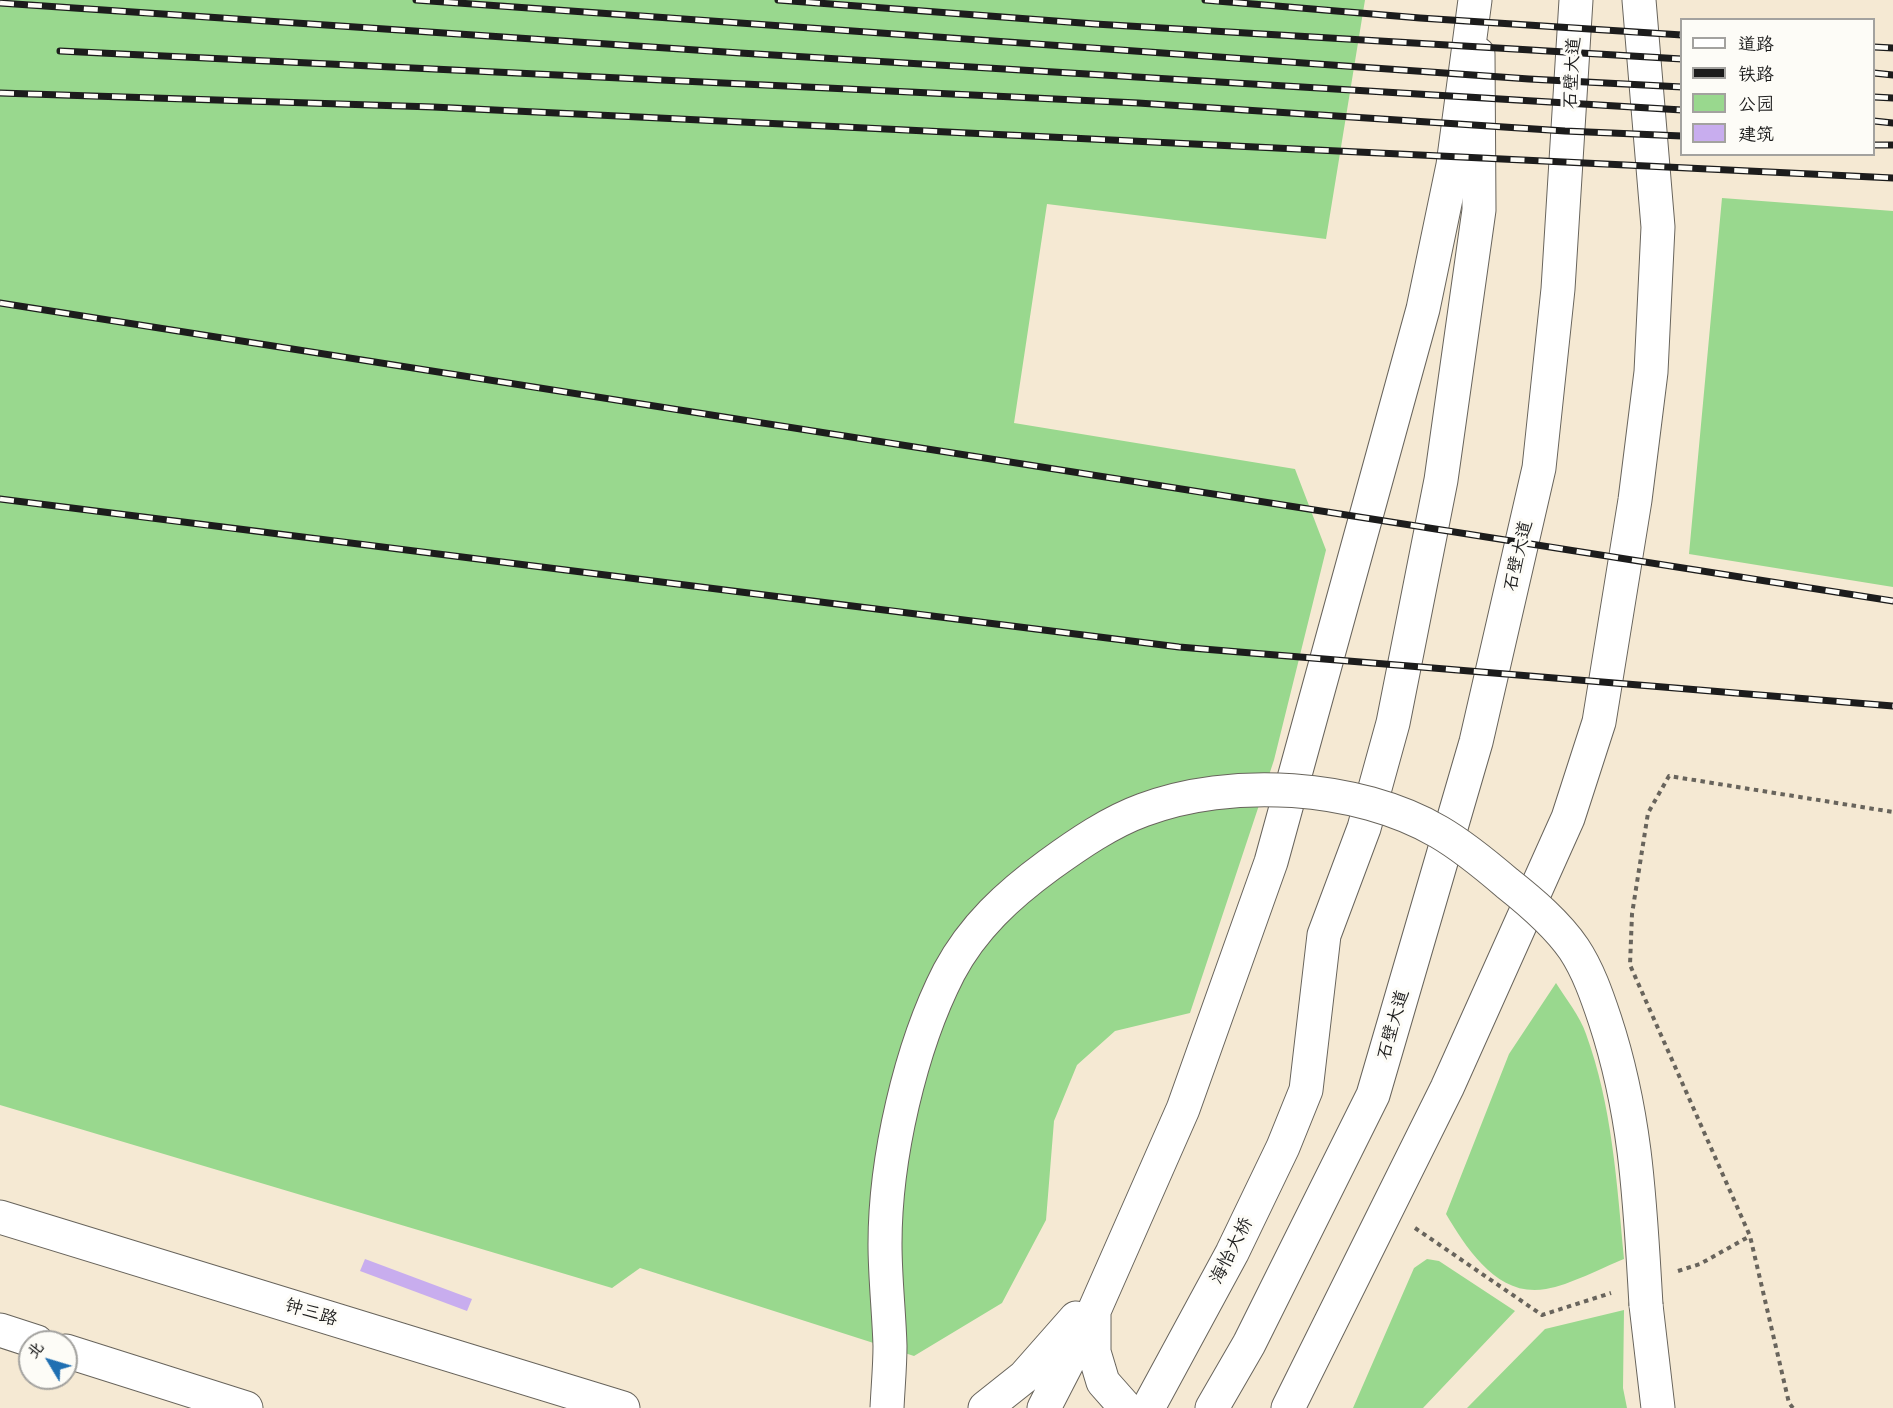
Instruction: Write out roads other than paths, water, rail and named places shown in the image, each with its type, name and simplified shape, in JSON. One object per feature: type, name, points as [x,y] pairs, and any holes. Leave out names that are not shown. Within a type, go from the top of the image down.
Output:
[{"type":"main road","name":"海怡大桥","points":[[1148,1408],[1232,1252],[1283,1147],[1306,1090],[1324,935],[1364,828],[1393,723],[1441,480],[1479,210],[1475,0]]},
{"type":"main road","points":[[1044,1408],[1099,1298],[1183,1109],[1270,862],[1303,753],[1372,488],[1423,309],[1441,232],[1453,165],[1475,0]]},
{"type":"main road","name":"石壁大道","points":[[1212,1408],[1254,1334],[1373,1095],[1476,742],[1539,468],[1558,289],[1576,0]]},
{"type":"main road","points":[[1289,1406],[1447,1088],[1568,818],[1599,722],[1635,500],[1651,372],[1658,227],[1639,0]]},
{"type":"main road","points":[[887,1408],[890,1349],[885,1242],[894,1145],[930,1012],[951,969],[978,927],[1013,891],[1076,846],[1140,810],[1200,793],[1272,790],[1325,793],[1381,808],[1437,831],[1483,863],[1536,907],[1574,948],[1597,996],[1618,1058],[1632,1125],[1633,1298],[1658,1408]]},
{"type":"main road","name":"钟三路","points":[[0,1217],[618,1407]]},
{"type":"main road","points":[[985,1408],[1024,1377],[1099,1298]]},
{"type":"main road","points":[[1099,1298],[1094,1352],[1103,1382],[1126,1408]]},
{"type":"main road","points":[[0,1330],[18,1336]]},
{"type":"main road","points":[[78,1355],[246,1408]]},
{"type":"railway","points":[[416,0],[1529,79],[1680,87]]},
{"type":"railway","points":[[778,0],[1095,24],[1680,59]]},
{"type":"railway","points":[[1205,0],[1420,18],[1680,35]]},
{"type":"railway","points":[[0,3],[740,53],[1680,110]]},
{"type":"railway","points":[[1875,47],[1893,48]]},
{"type":"railway","points":[[60,51],[1138,103],[1565,131],[1680,136]]},
{"type":"railway","points":[[1875,73],[1893,75]]},
{"type":"railway","points":[[0,93],[433,107],[1893,178]]},
{"type":"railway","points":[[1875,97],[1893,98]]},
{"type":"railway","points":[[1875,121],[1893,123]]},
{"type":"railway","points":[[1875,145],[1893,145]]},
{"type":"railway","points":[[0,303],[1893,601]]},
{"type":"railway","points":[[0,499],[1179,647],[1893,706]]}]
